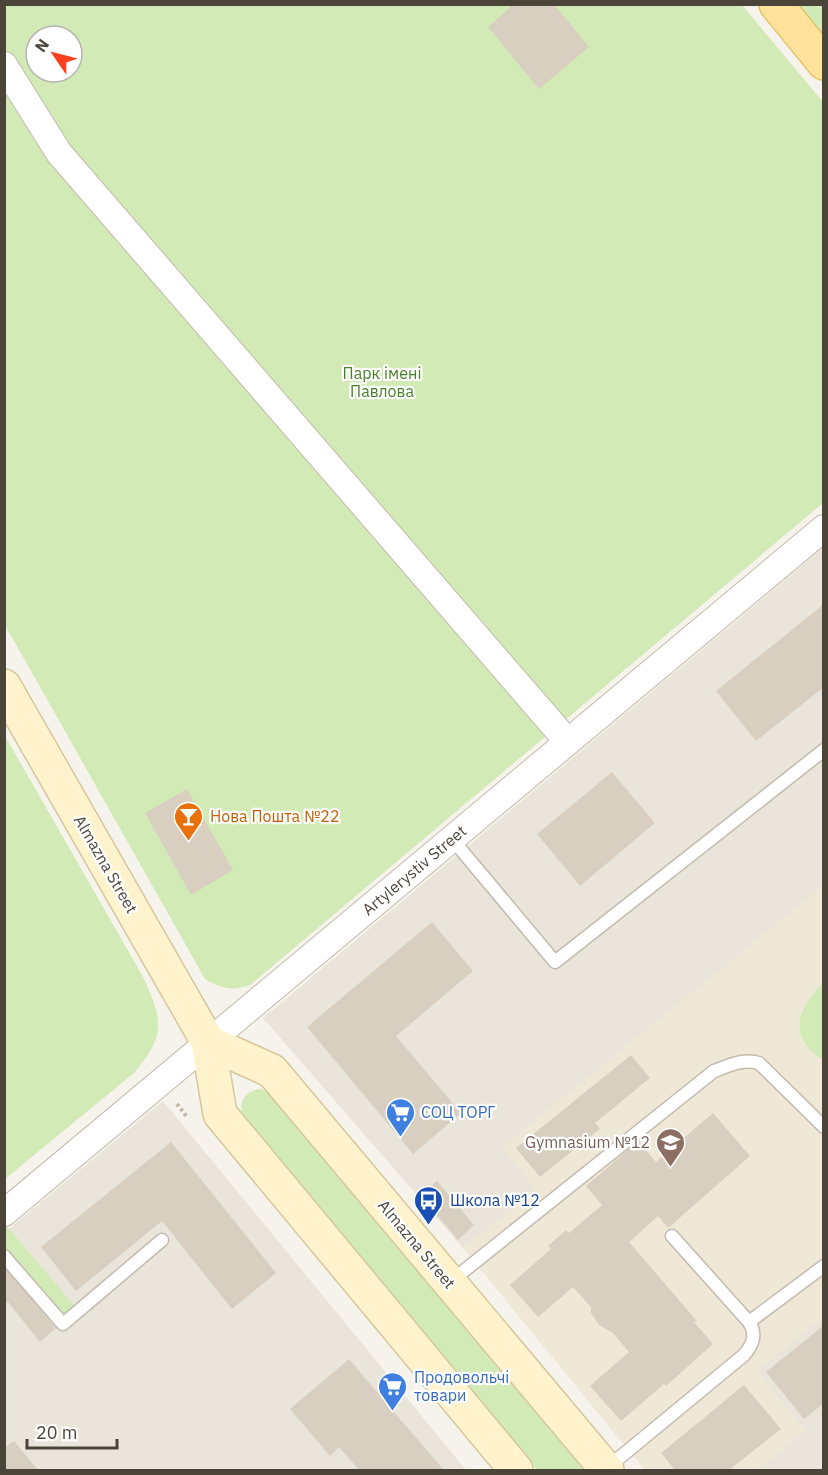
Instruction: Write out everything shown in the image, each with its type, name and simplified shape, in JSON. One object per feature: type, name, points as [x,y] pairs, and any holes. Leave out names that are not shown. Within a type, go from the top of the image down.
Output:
[{"type":"main road","points":[[776,4],[824,63]]},
{"type":"street","points":[[4,65],[60,153],[568,742]]},
{"type":"street","name":"Artylerystiv Street","points":[[4,1213],[824,528]]},
{"type":"street","name":"Almazna Street","points":[[4,686],[208,1042],[220,1114],[516,1470]]},
{"type":"street","name":"Almazna Street","points":[[208,1042],[272,1071],[606,1470]]},
{"type":"lane","points":[[452,839],[555,962],[824,750]]},
{"type":"lane","points":[[449,1283],[714,1071],[751,1060],[759,1063],[824,1127]]},
{"type":"lane","points":[[606,1470],[744,1355],[754,1337],[753,1327],[749,1322],[672,1236]]},
{"type":"lane","points":[[4,1256],[63,1324],[162,1240]]},
{"type":"lane","points":[[749,1322],[824,1266]]},
{"type":"shaded area","points":[[823,548],[823,1470],[645,1470],[463,1248],[263,1018]]},
{"type":"shaded area","name":"Gymnasium №12","points":[[823,886],[823,1317],[757,1371],[806,1431],[757,1470],[645,1470],[463,1248],[536,1190],[502,1147]]},
{"type":"shaded area","points":[[163,1101],[466,1470],[5,1470],[5,1232]]},
{"type":"green space","name":"Парк імені Павлова","points":[[4,5],[742,5],[823,102],[823,503],[250,985],[227,988],[205,979],[5,625]]},
{"type":"green space","points":[[796,5],[823,5],[823,38]]},
{"type":"green space","points":[[5,736],[142,975],[154,1004],[158,1026],[157,1037],[152,1048],[134,1073],[5,1179]]},
{"type":"green space","points":[[823,983],[823,1060],[804,1042],[800,1032],[800,1023],[807,1003]]},
{"type":"green space","points":[[259,1089],[268,1091],[588,1470],[537,1470],[245,1121],[241,1105],[245,1097]]},
{"type":"green space","points":[[4,1223],[78,1310],[63,1324],[5,1256]]},
{"type":"building","points":[[514,4],[554,4],[589,47],[539,89],[488,27]]},
{"type":"building","points":[[824,604],[824,687],[756,741],[716,691]]},
{"type":"building","points":[[612,772],[655,823],[580,886],[537,834]]},
{"type":"building","name":"Нова Пошта №22","points":[[187,789],[233,870],[191,895],[145,813]]},
{"type":"building","points":[[432,922],[473,971],[396,1036],[461,1113],[413,1154],[307,1027]]},
{"type":"building","points":[[631,1055],[650,1078],[595,1123],[600,1129],[540,1177],[516,1148]]},
{"type":"building","points":[[713,1113],[750,1156],[668,1228],[658,1216],[629,1242],[697,1321],[694,1322],[713,1344],[666,1386],[664,1384],[621,1421],[590,1386],[629,1352],[613,1333],[599,1325],[591,1313],[591,1307],[573,1287],[538,1317],[510,1285],[551,1249],[548,1246],[566,1230],[569,1233],[602,1205],[586,1186],[638,1141],[656,1162]]},
{"type":"building","points":[[171,1142],[276,1273],[232,1309],[162,1221],[76,1291],[41,1247]]},
{"type":"building","points":[[437,1181],[474,1225],[458,1240],[420,1195]]},
{"type":"building","points":[[7,1269],[56,1328],[40,1342],[8,1302],[4,1305],[4,1271]]},
{"type":"building","points":[[824,1325],[824,1403],[804,1419],[766,1372]]},
{"type":"building","points":[[349,1359],[444,1470],[359,1470],[339,1447],[330,1456],[290,1409]]},
{"type":"building","points":[[744,1385],[781,1429],[729,1470],[675,1470],[661,1453]]},
{"type":"building","points":[[14,1441],[38,1470],[4,1470],[4,1448]]},
{"type":"place","name":"Нова Пошта №22","points":[[189,842]]},
{"type":"place","name":"СОЦ ТОРГ","points":[[400,1138]]},
{"type":"place","name":"Gymnasium №12","points":[[671,1168]]},
{"type":"place","name":"Школа №12","points":[[429,1226]]},
{"type":"place","name":"Продовольчі товари","points":[[393,1412]]}]
